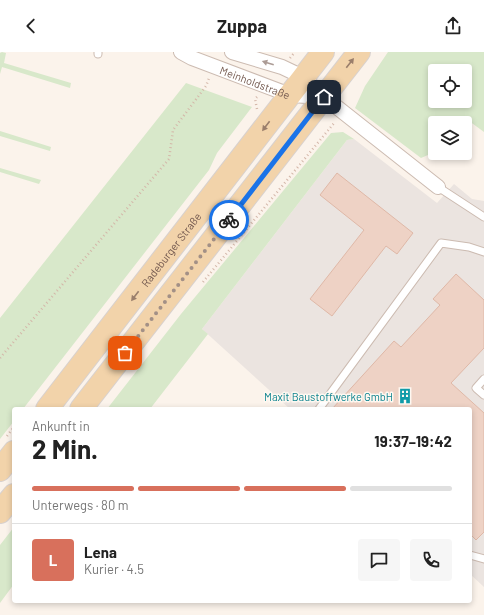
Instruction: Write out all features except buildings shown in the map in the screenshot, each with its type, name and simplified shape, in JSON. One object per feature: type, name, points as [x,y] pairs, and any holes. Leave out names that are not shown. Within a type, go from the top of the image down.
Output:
[{"type":"main road","name":"Radeburger Straße","points":[[49,407],[323,52]]},
{"type":"main road","points":[[83,407],[359,52]]},
{"type":"main road","points":[[0,470],[12,455]]},
{"type":"main road","points":[[0,512],[12,497]]},
{"type":"street","name":"Meinholdstraße","points":[[181,52],[192,58],[267,85],[290,95],[324,97]]},
{"type":"street","name":"Meinholdstraße","points":[[232,52],[282,67],[303,77],[324,97]]},
{"type":"street","points":[[324,97],[438,187]]},
{"type":"lane","points":[[438,187],[484,217]]},
{"type":"lane","points":[[320,407],[441,243],[469,247],[484,252]]},
{"type":"lane","points":[[484,379],[476,388],[484,395]]},
{"type":"lane","points":[[472,556],[484,559]]},
{"type":"path","points":[[0,358],[169,159],[173,130],[206,86],[212,72]]},
{"type":"shaded area","points":[[354,139],[437,203],[454,184],[472,199],[484,201],[484,587],[472,576],[472,407],[288,407],[202,329],[347,140]]},
{"type":"green space","points":[[388,52],[484,52],[484,132],[472,123],[472,116],[428,116],[428,155],[421,158],[355,108],[365,86]]},
{"type":"green space","points":[[0,53],[6,53],[4,63],[71,83],[70,88],[2,67],[0,74]]},
{"type":"green space","points":[[186,83],[252,107],[217,153],[209,170],[25,407],[12,407],[12,424],[0,439],[0,318]]},
{"type":"green space","points":[[0,131],[51,147],[50,151],[0,136]]},
{"type":"green space","points":[[343,132],[354,139],[347,140],[202,329],[208,334],[152,407],[109,407],[181,314],[331,133]]},
{"type":"green space","points":[[0,168],[41,180],[39,184],[0,172]]},
{"type":"green space","points":[[12,530],[12,587],[0,603],[0,545]]},
{"type":"way so far","points":[[125,353],[229,220]]},
{"type":"place","name":"Maxit Baustoffwerke GmbH","points":[[405,396]]},
{"type":"route","points":[[229,220],[324,97]]}]
